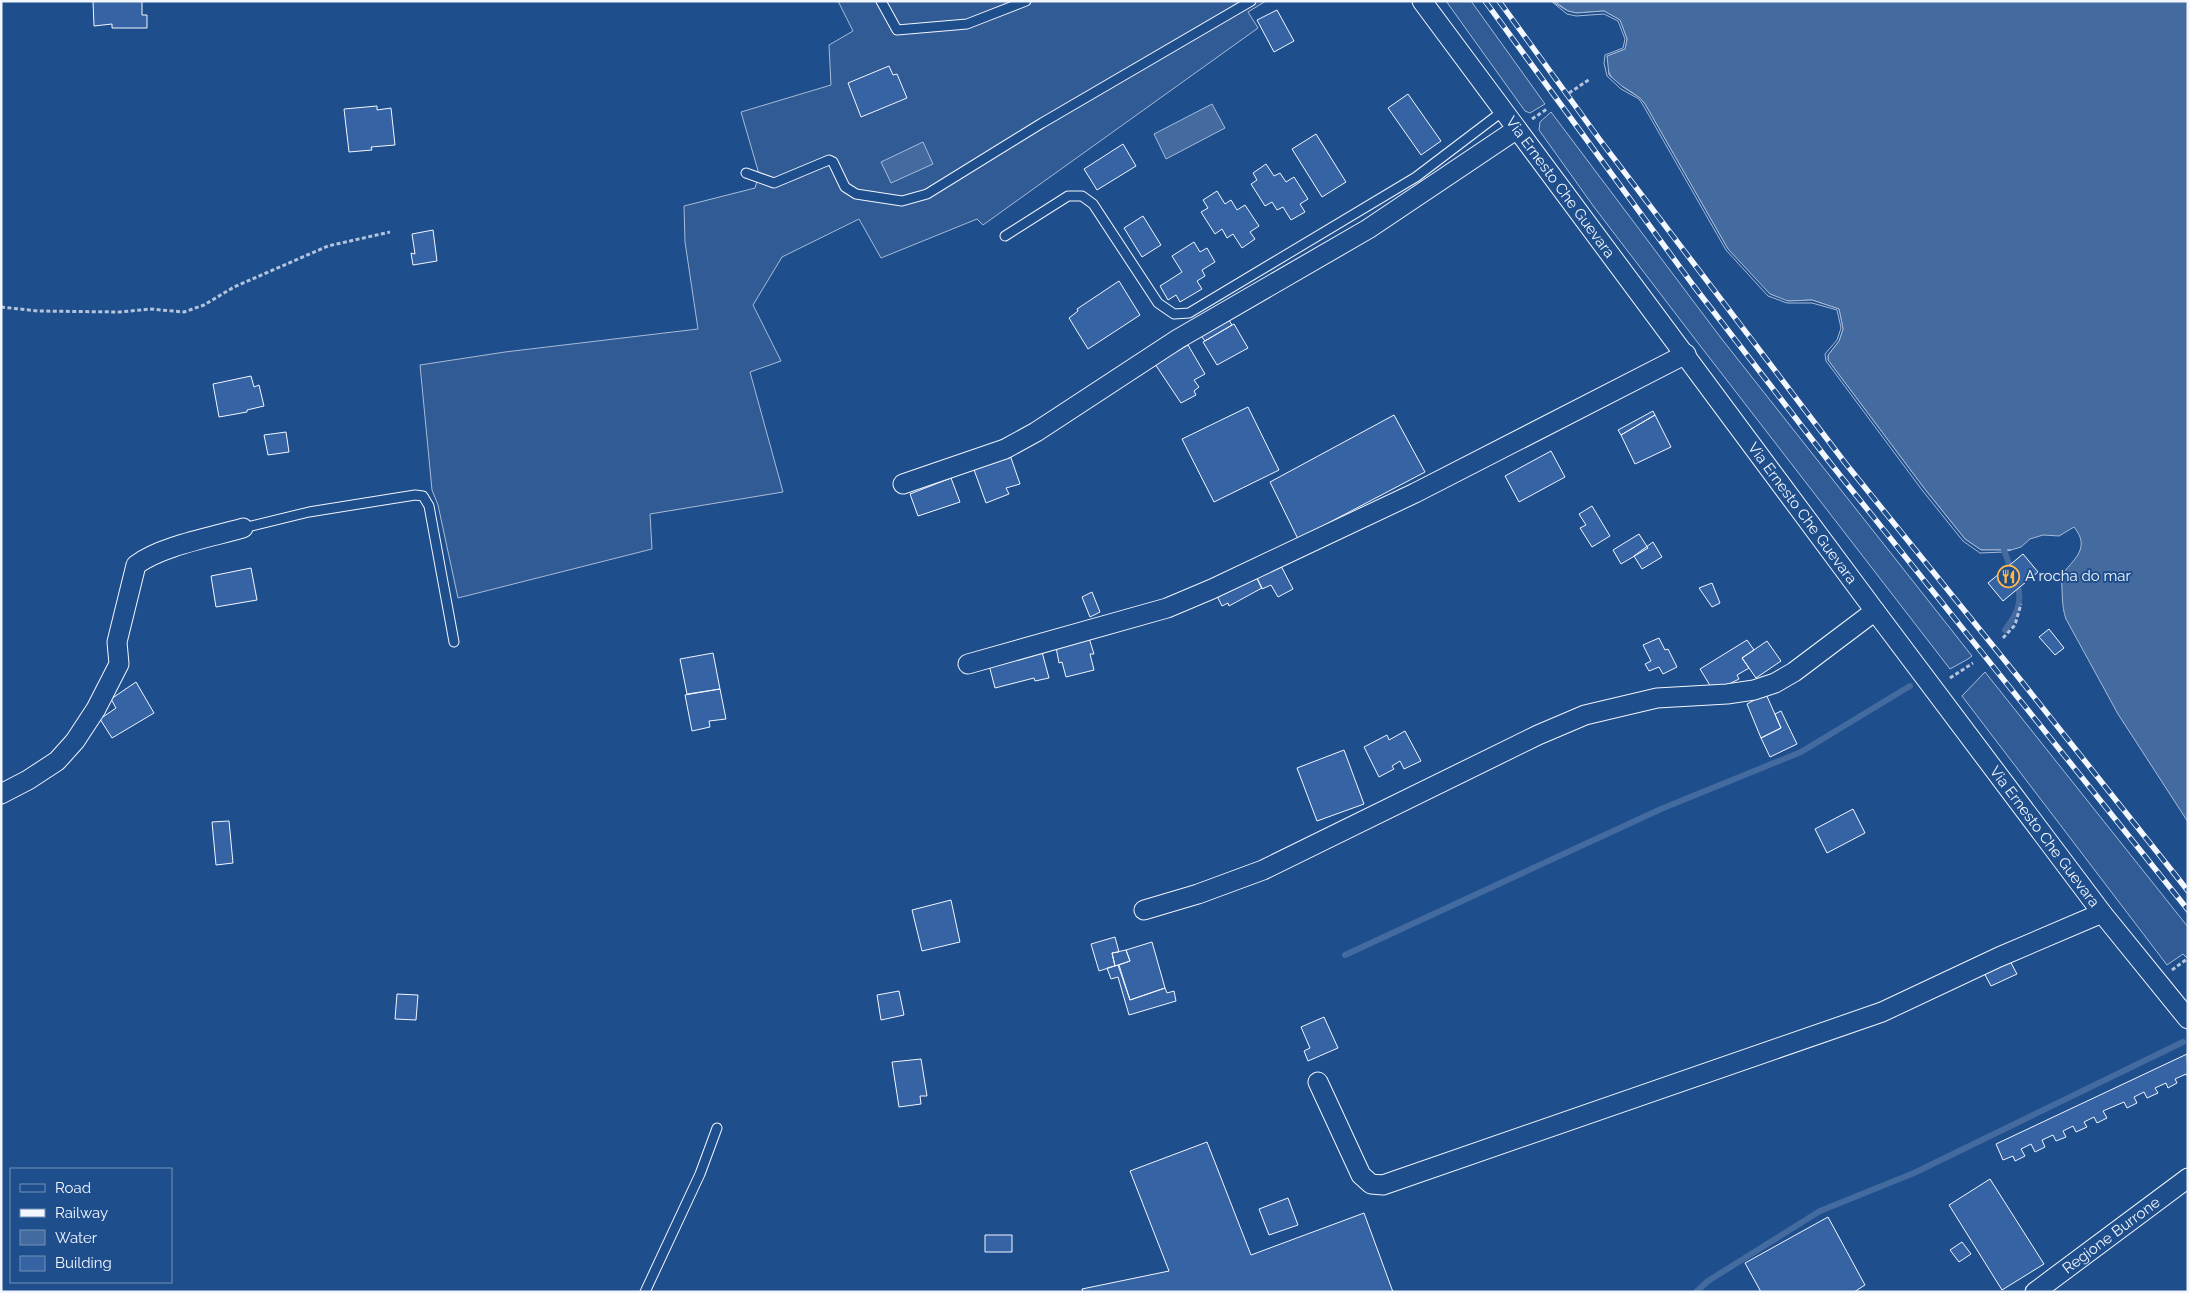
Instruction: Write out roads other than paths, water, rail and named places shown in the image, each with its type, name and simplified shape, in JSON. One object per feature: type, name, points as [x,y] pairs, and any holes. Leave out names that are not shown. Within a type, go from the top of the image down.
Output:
[{"type":"street","name":"Via Ernesto Che Guevara","points":[[1422,1],[2102,913],[2188,1019]]},
{"type":"street","points":[[903,484],[1005,449],[1036,432],[1178,339],[1368,229],[1517,129]]},
{"type":"street","points":[[968,664],[1167,608],[1415,493],[1686,354]]},
{"type":"street","points":[[1,794],[28,780],[57,760],[75,741],[96,709],[119,664],[117,642],[136,565],[146,557],[243,528]]},
{"type":"street","points":[[1144,910],[1198,894],[1263,870],[1538,735],[1585,715],[1658,698],[1727,694],[1754,690],[1775,683],[1794,672],[1875,611]]},
{"type":"street","points":[[1318,1082],[1361,1175],[1371,1184],[1384,1185],[1882,1012],[1999,957],[2102,913]]},
{"type":"street","name":"Regione Burrone","points":[[2035,1292],[2188,1178]]},
{"type":"lane","points":[[881,1],[896,30],[967,24],[1026,1]]},
{"type":"lane","points":[[746,174],[774,184],[828,160],[833,162],[845,187],[856,194],[902,201],[927,194],[1042,123],[1251,1]]},
{"type":"lane","points":[[1005,236],[1068,196],[1082,196],[1093,204],[1158,303],[1174,314],[1189,313],[1416,177],[1503,111]]},
{"type":"lane","points":[[243,528],[309,512],[415,495],[422,496],[429,506],[454,642]]},
{"type":"lane","points":[[645,1292],[700,1174],[717,1128]]},
{"type":"water","points":[[1554,1],[2188,1],[2188,822],[2118,714],[2064,614],[2061,576],[2075,559],[2081,548],[2079,535],[2074,527],[2059,536],[2043,535],[2030,539],[2021,547],[2011,550],[1981,550],[1965,539],[1924,488],[1828,360],[1828,355],[1839,341],[1843,329],[1839,309],[1812,300],[1788,301],[1780,299],[1770,294],[1760,285],[1728,249],[1645,104],[1614,80],[1610,74],[1607,66],[1607,56],[1625,49],[1627,39],[1620,20],[1604,11],[1576,13],[1568,11]]},
{"type":"water","points":[[1212,104],[1225,128],[1166,159],[1154,134]]},
{"type":"water","points":[[923,142],[933,164],[891,183],[881,162]]},
{"type":"waterway","points":[[2004,550],[2012,572]]},
{"type":"waterway","points":[[2005,630],[2018,607],[2019,595],[2016,581]]},
{"type":"waterway","points":[[1345,955],[1661,809],[1801,752],[1910,686]]},
{"type":"waterway","points":[[1696,1292],[1708,1281],[1820,1211],[1914,1173],[2183,1042]]},
{"type":"railway","points":[[1485,1],[1693,285],[1831,464],[2188,910]]},
{"type":"railway","points":[[1499,1],[1600,140],[1846,464],[2188,891]]},
{"type":"place","name":"A rocha do mar","points":[[2009,576]]}]
